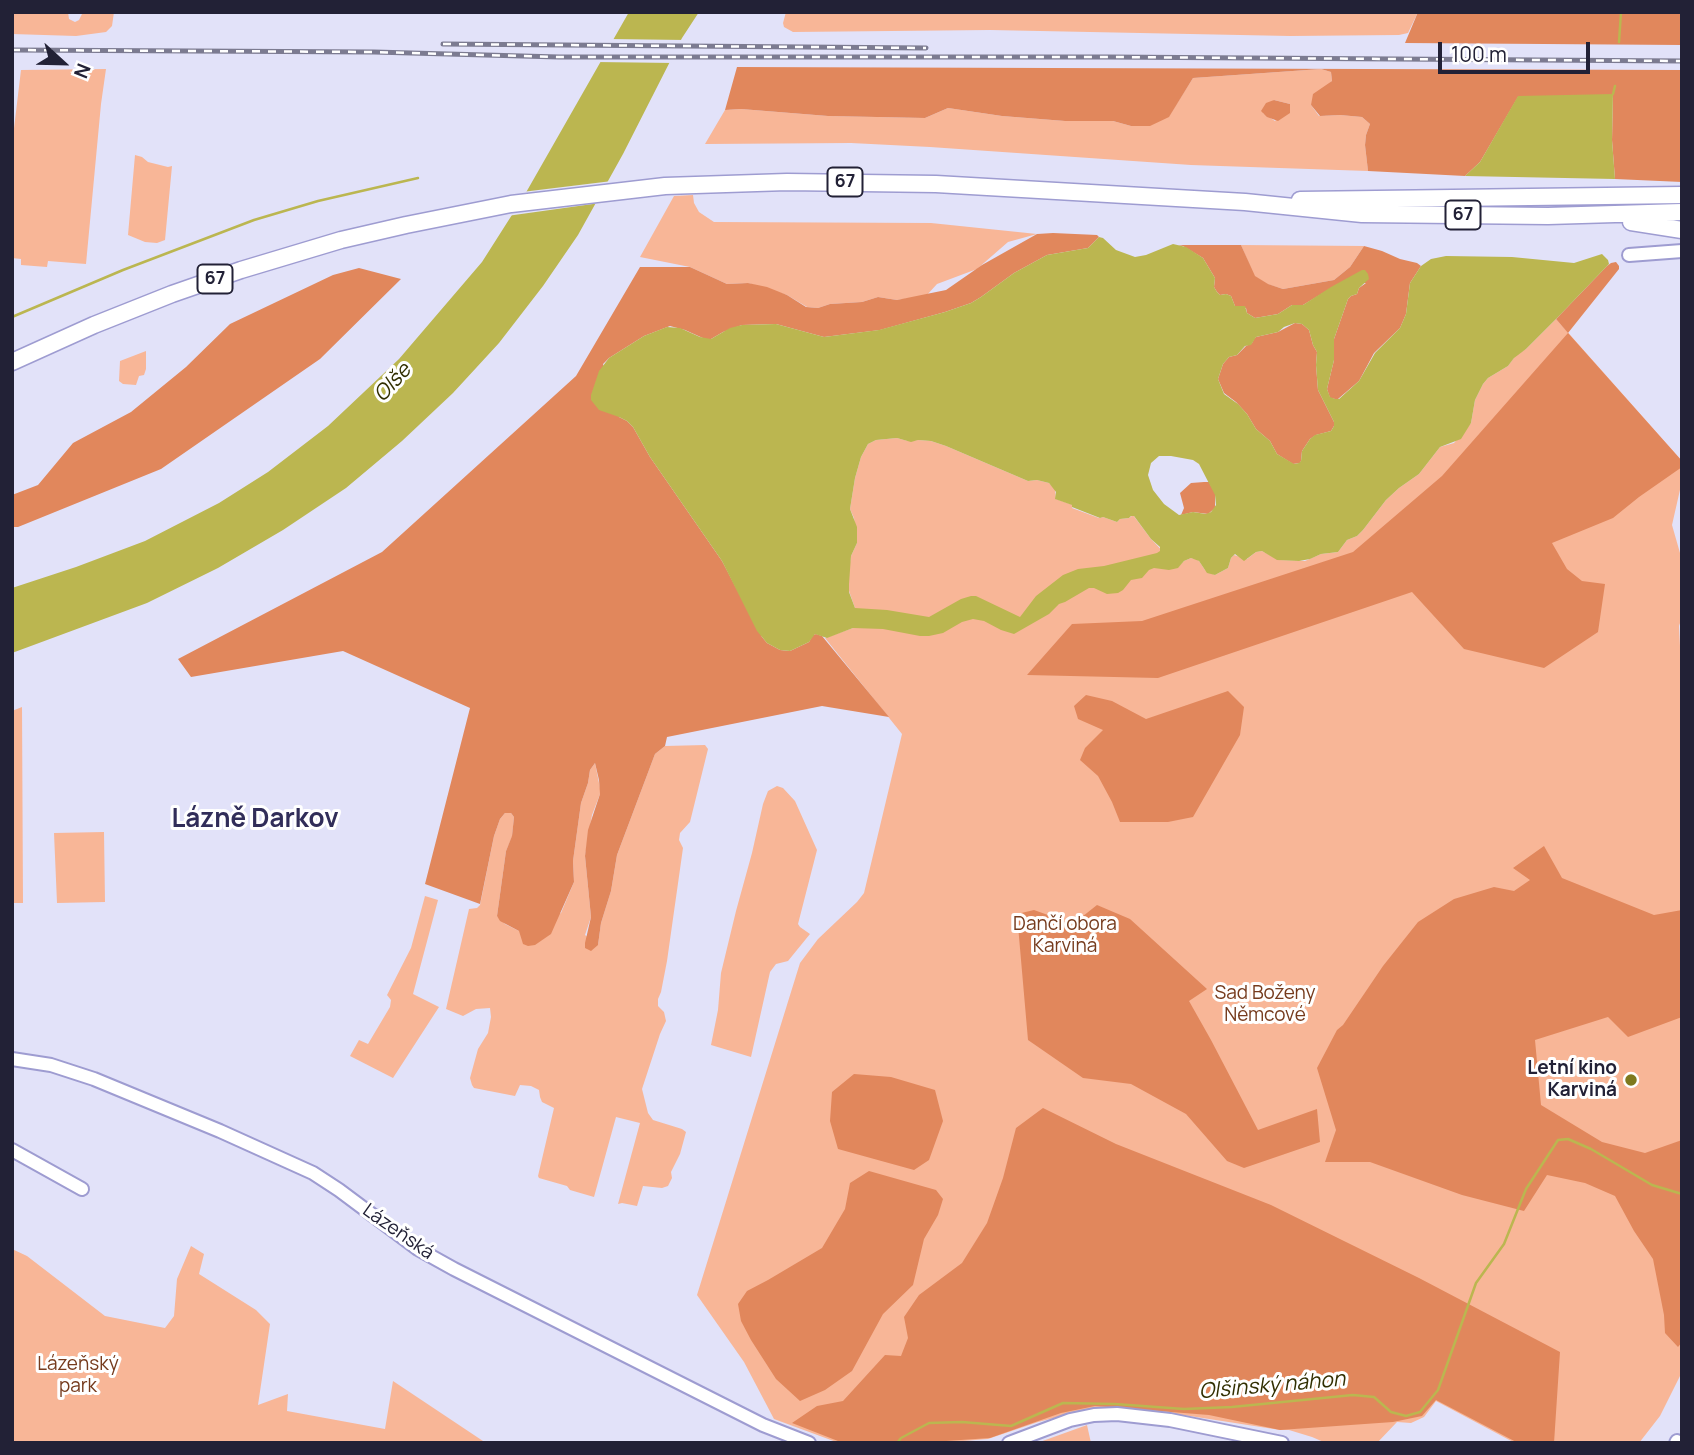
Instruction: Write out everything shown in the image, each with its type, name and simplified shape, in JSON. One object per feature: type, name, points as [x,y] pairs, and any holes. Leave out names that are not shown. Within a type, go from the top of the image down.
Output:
[{"type":"main road","name":"67","points":[[12,362],[115,316],[220,277],[341,240],[511,204],[617,191],[786,181],[936,184],[1245,202],[1347,214],[1548,216],[1682,212]]},
{"type":"main road","name":"67","points":[[1245,202],[1682,195]]},
{"type":"main road","points":[[1548,216],[1620,220],[1682,230]]},
{"type":"street","points":[[1629,255],[1682,251]]},
{"type":"street","name":"Lázeňská","points":[[12,1059],[51,1065],[94,1079],[313,1172],[418,1249],[454,1269],[774,1430],[809,1443]]},
{"type":"street","points":[[12,1150],[82,1189]]},
{"type":"street","points":[[1009,1443],[1070,1420],[1117,1414],[1170,1420],[1282,1443]]},
{"type":"green space","points":[[12,12],[68,12],[69,19],[75,22],[83,12],[114,12],[112,26],[106,32],[76,36],[12,34]]},
{"type":"green space","points":[[786,12],[1418,12],[1408,33],[1399,35],[1290,36],[990,30],[793,32],[784,27]]},
{"type":"green space","points":[[1418,12],[1682,12],[1682,45],[1405,43]]},
{"type":"green space","points":[[737,67],[1682,70],[1682,182],[1615,179],[1613,95],[1518,97],[1480,162],[1465,176],[1368,171],[1365,145],[1370,124],[1362,117],[1320,116],[1311,105],[1313,94],[1332,81],[1331,72],[1321,69],[1193,78],[1169,117],[1150,126],[1131,126],[1113,121],[1065,121],[948,108],[925,118],[725,110]]},
{"type":"green space","points":[[106,69],[86,264],[48,261],[47,267],[21,265],[21,259],[12,258],[12,145],[21,70]]},
{"type":"green space","points":[[1321,69],[1331,72],[1332,81],[1311,105],[1319,116],[1362,117],[1370,124],[1365,145],[1368,171],[1191,165],[851,143],[705,144],[725,110],[741,109],[828,116],[925,118],[948,108],[1065,121],[1113,121],[1131,126],[1169,116],[1193,78]],"holes":[[[1274,100],[1290,104],[1275,121],[1263,113]]]},
{"type":"green space","points":[[1274,100],[1290,104],[1290,113],[1278,121],[1267,117],[1261,111],[1266,103]]},
{"type":"green space","points":[[135,155],[148,162],[172,166],[165,240],[157,243],[145,242],[128,235]]},
{"type":"green space","points":[[693,195],[699,212],[714,222],[931,223],[1037,234],[1008,242],[977,269],[937,284],[926,296],[897,300],[878,297],[862,302],[807,307],[787,295],[748,283],[727,284],[690,267],[640,257],[674,196]]},
{"type":"green space","points":[[1037,234],[1099,237],[1088,248],[1047,255],[1014,273],[971,303],[880,330],[824,337],[776,324],[742,325],[711,339],[705,339],[670,326],[644,336],[603,364],[619,417],[633,427],[650,457],[722,561],[762,637],[780,650],[790,651],[809,642],[813,635],[822,636],[889,717],[822,706],[667,737],[665,746],[655,754],[617,855],[598,945],[591,951],[585,948],[591,917],[585,856],[588,830],[600,794],[595,763],[590,770],[581,803],[573,861],[574,882],[551,934],[535,945],[528,946],[523,944],[519,931],[500,921],[497,916],[506,851],[512,836],[514,817],[511,813],[505,813],[500,819],[494,836],[480,904],[425,884],[470,708],[343,651],[191,677],[178,659],[382,552],[576,376],[640,267],[690,267],[727,284],[748,283],[767,287],[806,307],[818,308],[878,297],[897,300],[946,290],[982,265]]},
{"type":"green space","points":[[1178,245],[1241,245],[1255,276],[1283,289],[1334,280],[1350,267],[1364,246],[1421,266],[1410,283],[1406,314],[1400,328],[1374,353],[1359,381],[1335,399],[1330,398],[1327,389],[1334,360],[1334,339],[1348,299],[1357,294],[1359,288],[1366,283],[1338,284],[1303,305],[1292,305],[1278,314],[1255,318],[1247,313],[1246,308],[1235,306],[1231,296],[1217,292],[1214,287],[1215,278],[1203,258]]},
{"type":"green space","points":[[1241,245],[1364,246],[1350,267],[1334,280],[1283,289],[1254,276]]},
{"type":"green space","points":[[1616,262],[1619,269],[1568,333],[1556,319],[1607,266]]},
{"type":"green space","points":[[359,268],[401,279],[320,359],[161,469],[18,527],[12,527],[12,495],[38,485],[73,443],[131,412],[186,367],[230,324],[333,275]]},
{"type":"green space","name":"Sad Boženy Němcové","points":[[1556,319],[1682,461],[1682,481],[1672,525],[1682,560],[1682,617],[1679,626],[1682,686],[1682,1372],[1660,1416],[1639,1443],[1515,1443],[1436,1401],[1424,1417],[1411,1423],[1397,1422],[1377,1443],[1326,1443],[1289,1430],[1190,1416],[1097,1407],[1038,1422],[988,1439],[938,1443],[839,1443],[774,1419],[744,1362],[697,1295],[800,963],[818,939],[864,893],[902,734],[825,638],[853,628],[855,608],[849,591],[849,569],[857,543],[854,518],[850,509],[855,478],[868,444],[876,440],[897,438],[931,441],[1028,481],[1049,483],[1055,489],[1056,499],[1099,518],[1117,522],[1133,515],[1178,567],[1184,561],[1196,559],[1205,570],[1215,575],[1228,568],[1234,555],[1247,559],[1262,551],[1279,560],[1305,561],[1321,554],[1338,552],[1347,540],[1363,530],[1386,500],[1419,474],[1440,447],[1454,443],[1471,423],[1475,400],[1483,384],[1508,366],[1516,355],[1526,349]]},
{"type":"green space","points":[[1295,323],[1302,324],[1309,330],[1317,352],[1318,390],[1334,426],[1331,431],[1310,439],[1302,451],[1300,463],[1293,464],[1277,454],[1270,441],[1256,429],[1247,414],[1224,393],[1218,379],[1223,364],[1229,357],[1237,355],[1256,337],[1278,332]]},
{"type":"green space","points":[[1568,333],[1682,461],[1682,467],[1613,518],[1552,543],[1567,569],[1582,581],[1605,584],[1598,632],[1544,668],[1464,649],[1412,592],[1158,678],[1027,675],[1072,624],[1142,621],[1353,552],[1442,476]]},
{"type":"green space","points":[[146,351],[146,369],[144,375],[139,376],[136,385],[119,381],[120,361]]},
{"type":"green space","points":[[1209,482],[1215,493],[1215,508],[1208,514],[1193,512],[1181,515],[1184,508],[1180,493],[1191,483]]},
{"type":"green space","points":[[1228,691],[1244,707],[1240,735],[1193,817],[1168,822],[1120,822],[1098,776],[1080,760],[1085,748],[1103,730],[1078,719],[1074,706],[1086,695],[1112,701],[1146,719]]},
{"type":"green space","points":[[22,707],[23,903],[12,903],[12,711]]},
{"type":"green space","points":[[705,745],[708,749],[690,822],[680,833],[679,840],[683,848],[667,961],[658,999],[658,1006],[664,1012],[666,1021],[642,1089],[648,1113],[653,1120],[686,1132],[668,1186],[643,1186],[637,1206],[618,1204],[640,1123],[616,1117],[594,1197],[539,1178],[554,1108],[542,1102],[539,1090],[531,1086],[520,1085],[515,1096],[474,1088],[470,1078],[478,1049],[488,1033],[490,1008],[476,1009],[463,1016],[446,1009],[469,909],[480,905],[494,836],[505,813],[511,813],[514,817],[512,837],[506,851],[497,916],[505,924],[519,931],[561,913],[574,882],[573,861],[581,803],[590,770],[595,763],[600,794],[592,815],[585,856],[591,917],[585,935],[598,945],[617,855],[655,754],[665,746]]},
{"type":"green space","points":[[777,786],[783,788],[795,801],[817,850],[798,924],[810,934],[788,961],[776,964],[770,972],[751,1057],[711,1045],[718,1010],[721,973],[763,804],[768,791]]},
{"type":"green space","points":[[104,832],[105,902],[57,903],[54,833]]},
{"type":"green space","points":[[1544,846],[1562,878],[1654,915],[1682,910],[1682,1017],[1628,1037],[1608,1017],[1535,1040],[1541,1105],[1602,1142],[1645,1153],[1682,1140],[1682,1342],[1678,1347],[1665,1333],[1653,1259],[1615,1196],[1585,1183],[1547,1175],[1524,1211],[1462,1195],[1370,1162],[1325,1162],[1336,1130],[1317,1068],[1337,1030],[1418,922],[1454,899],[1494,887],[1514,891],[1530,880],[1513,868]]},
{"type":"green space","points":[[425,896],[438,900],[413,994],[439,1007],[393,1078],[350,1056],[359,1040],[368,1044],[390,1007],[391,1000],[387,995],[411,948]]},
{"type":"green space","name":"Dančí obora Karviná","points":[[1097,905],[1130,919],[1207,989],[1189,1001],[1258,1130],[1317,1109],[1320,1142],[1244,1168],[1227,1161],[1186,1114],[1131,1084],[1083,1078],[1028,1040],[1017,914],[1034,910],[1073,924]]},
{"type":"green space","points":[[854,1074],[891,1077],[935,1090],[943,1121],[929,1160],[914,1170],[838,1149],[830,1121],[832,1092]]},
{"type":"green space","points":[[1043,1108],[1116,1144],[1271,1205],[1560,1352],[1554,1443],[1518,1443],[1436,1400],[1422,1416],[1393,1422],[1280,1430],[1209,1415],[1095,1406],[1061,1413],[990,1438],[917,1443],[843,1443],[792,1423],[817,1406],[843,1401],[885,1355],[901,1356],[908,1338],[904,1317],[919,1295],[962,1263],[987,1223],[1003,1178],[1016,1128]]},
{"type":"green space","points":[[869,1171],[936,1190],[943,1199],[938,1215],[924,1239],[913,1285],[883,1314],[852,1371],[825,1390],[800,1401],[776,1379],[751,1340],[741,1321],[738,1304],[747,1291],[822,1248],[845,1209],[850,1183]]},
{"type":"green space","name":"Lázeňský park","points":[[191,1246],[204,1254],[199,1274],[256,1310],[270,1324],[258,1405],[288,1394],[287,1411],[385,1429],[393,1381],[486,1443],[12,1443],[12,1249],[27,1256],[105,1316],[165,1328],[174,1316],[177,1279]]},
{"type":"green space","points":[[1087,1425],[1091,1443],[1037,1443]]},
{"type":"water","name":"Olše","points":[[629,12],[699,12],[682,38],[578,235],[499,343],[453,393],[346,488],[283,530],[218,568],[147,603],[12,653],[12,588],[145,541],[219,503],[268,472],[328,426],[399,359],[482,262],[524,196]]},
{"type":"water","points":[[1613,94],[1615,179],[1465,176],[1480,162],[1518,96]]},
{"type":"water","points":[[1099,237],[1116,250],[1135,257],[1173,244],[1186,247],[1203,258],[1215,278],[1214,287],[1217,292],[1231,296],[1235,306],[1245,306],[1247,313],[1255,318],[1278,314],[1292,305],[1303,305],[1365,270],[1369,279],[1359,288],[1357,294],[1348,299],[1334,339],[1334,360],[1327,389],[1330,397],[1335,399],[1339,399],[1359,381],[1375,353],[1400,328],[1406,314],[1410,283],[1421,266],[1431,259],[1446,256],[1512,257],[1574,263],[1602,254],[1609,264],[1508,366],[1488,378],[1475,400],[1471,423],[1461,439],[1440,447],[1419,474],[1386,500],[1363,530],[1347,540],[1338,552],[1299,561],[1277,560],[1262,551],[1244,561],[1235,554],[1228,568],[1215,575],[1207,573],[1199,561],[1191,558],[1178,568],[1149,570],[1142,578],[1131,580],[1118,593],[1107,594],[1089,588],[1014,634],[973,619],[943,633],[929,636],[883,629],[853,628],[827,638],[815,634],[809,642],[790,651],[780,650],[767,643],[757,631],[722,561],[650,457],[633,427],[619,417],[599,410],[591,400],[599,371],[609,358],[644,336],[667,327],[680,328],[711,339],[730,328],[742,325],[776,324],[824,337],[879,330],[971,303],[1014,273],[1047,255],[1088,248]],"holes":[[[1295,323],[1302,324],[1309,330],[1317,352],[1318,390],[1334,426],[1331,431],[1310,439],[1302,451],[1301,461],[1294,464],[1277,454],[1270,441],[1256,429],[1247,414],[1224,394],[1218,379],[1223,364],[1229,357],[1251,345],[1256,337],[1278,332]],[[897,438],[911,442],[931,441],[1028,481],[1049,483],[1056,492],[1055,499],[1100,518],[1117,522],[1134,516],[1160,547],[1160,551],[1104,566],[1078,569],[1063,575],[1036,596],[1020,617],[976,596],[961,599],[929,617],[855,608],[849,584],[851,556],[857,543],[857,527],[850,509],[861,457],[868,444],[876,440]],[[1159,456],[1171,456],[1193,460],[1199,464],[1215,495],[1216,505],[1211,512],[1179,515],[1164,504],[1153,490],[1148,475],[1151,463]]]},
{"type":"pier","points":[[609,39],[686,40],[674,63],[596,62]]},
{"type":"pier","points":[[612,181],[600,203],[507,216],[522,192]]},
{"type":"waterway","points":[[1619,42],[1621,12]]},
{"type":"waterway","points":[[1613,94],[1615,86]]},
{"type":"waterway","points":[[12,317],[123,270],[254,220],[318,201],[418,178]]},
{"type":"waterway","name":"Olšinský náhon","points":[[897,1443],[901,1438],[929,1423],[962,1422],[1011,1426],[1063,1403],[1184,1409],[1353,1395],[1374,1397],[1391,1412],[1406,1416],[1420,1412],[1438,1390],[1476,1283],[1504,1244],[1526,1189],[1558,1140],[1568,1139],[1591,1149],[1652,1185],[1682,1194]]},
{"type":"railway","points":[[443,44],[926,48]]},
{"type":"railway","points":[[12,50],[374,52],[559,57],[1682,61]]},
{"type":"place","name":"Letní kino Karviná","points":[[1631,1080]]},
{"type":"district","name":"Lázně Darkov","points":[[255,820]]}]
